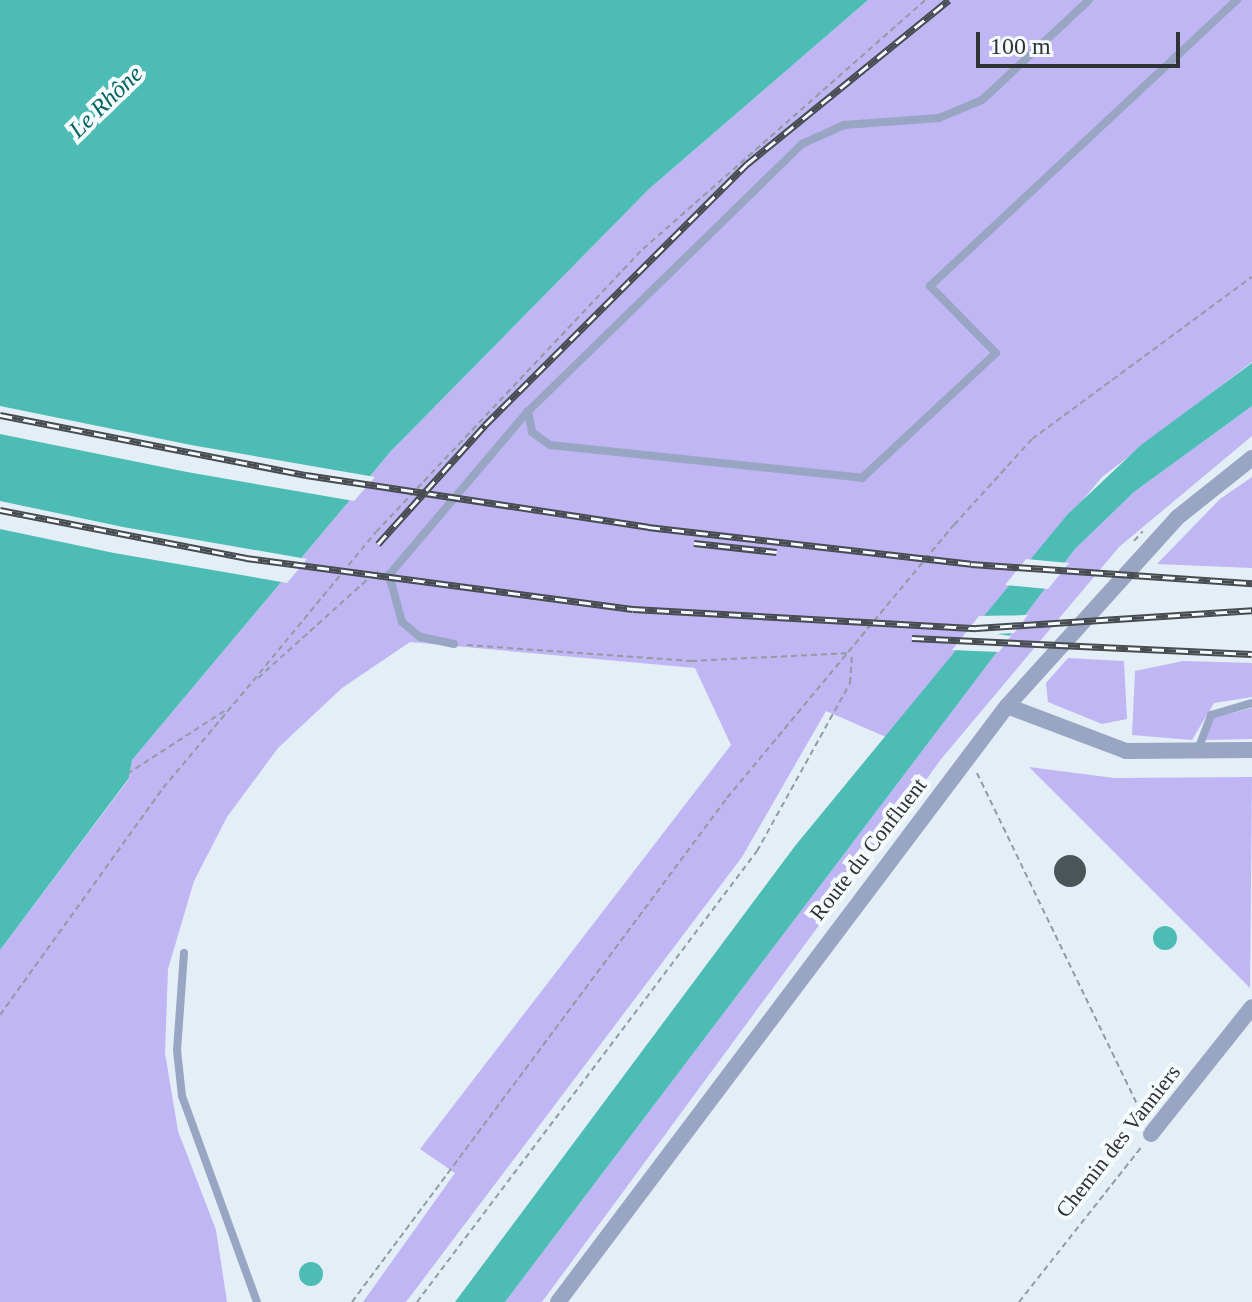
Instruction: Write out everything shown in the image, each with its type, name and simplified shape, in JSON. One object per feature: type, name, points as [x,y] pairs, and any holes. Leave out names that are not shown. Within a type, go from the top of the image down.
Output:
[{"type":"street","name":"Route du Confluent","points":[[558,1302],[1007,706],[1178,517],[1252,458]]},
{"type":"street","points":[[1007,706],[1126,751],[1252,750]]},
{"type":"street","name":"Chemin des Vanniers","points":[[1151,1134],[1252,1007]]},
{"type":"lane","points":[[454,644],[420,637],[402,622],[391,602],[395,563],[528,411],[802,144],[844,125],[939,118],[982,100],[1089,0]]},
{"type":"lane","points":[[528,411],[532,432],[550,445],[862,478],[996,353],[930,286],[1237,0]]},
{"type":"lane","points":[[1197,752],[1211,715],[1252,703]]},
{"type":"lane","points":[[184,953],[177,1050],[182,1096],[257,1302]]},
{"type":"path","points":[[0,1015],[163,788],[376,532],[643,249],[925,0]]},
{"type":"path","points":[[352,1302],[727,798],[1032,439],[1252,277]]},
{"type":"path","points":[[253,681],[395,563]]},
{"type":"path","points":[[454,644],[691,661],[852,653]]},
{"type":"path","points":[[417,1302],[757,851],[850,683],[852,653]]},
{"type":"path","points":[[127,774],[233,705]]},
{"type":"path","points":[[969,754],[1151,1134]]},
{"type":"path","name":"Chemin des Vanniers","points":[[1019,1302],[1151,1134]]},
{"type":"shaded area","points":[[868,0],[1252,0],[1252,362],[1102,477],[886,737],[826,711],[742,857],[406,1302],[363,1302],[455,1173],[420,1149],[731,745],[695,668],[410,642],[342,688],[278,748],[227,817],[194,881],[168,969],[165,1053],[178,1131],[216,1230],[227,1302],[0,1302],[0,950],[129,779],[132,760],[391,451],[649,189]]},
{"type":"shaded area","points":[[1252,406],[1252,436],[1119,547],[942,758],[542,1302],[505,1302],[1075,549],[1134,492]]},
{"type":"shaded area","points":[[1252,477],[1252,568],[1157,564],[1220,499]]},
{"type":"shaded area","points":[[1068,658],[1124,661],[1127,719],[1102,724],[1048,702],[1046,683]]},
{"type":"shaded area","points":[[1183,661],[1252,663],[1252,697],[1214,703],[1192,740],[1132,735],[1135,671]]},
{"type":"shaded area","points":[[1252,708],[1252,739],[1206,740],[1213,718]]},
{"type":"shaded area","points":[[1029,767],[1114,778],[1252,777],[1250,988]]},
{"type":"water","name":"Le Rhône","points":[[0,0],[868,0],[649,189],[391,451],[132,760],[129,778],[0,950]]},
{"type":"water","points":[[1252,363],[1252,406],[1134,492],[1075,549],[505,1302],[455,1302],[795,846],[1067,515],[1141,445]]},
{"type":"water","points":[[1165,926],[1176,933],[1177,938],[1170,949],[1165,950],[1154,943],[1153,938],[1160,927]]},
{"type":"water","points":[[311,1262],[319,1266],[323,1274],[319,1282],[311,1286],[303,1282],[299,1274],[303,1266]]},
{"type":"pier","points":[[0,406],[191,445],[375,477],[354,501],[187,472],[0,434]]},
{"type":"pier","points":[[0,501],[123,527],[307,559],[287,583],[114,553],[0,529]]},
{"type":"pier","points":[[1026,559],[1069,563],[1048,589],[1005,585]]},
{"type":"pier","points":[[1028,615],[1014,633],[997,634],[1011,636],[999,652],[952,650],[979,616]]},
{"type":"building","points":[[1070,855],[1081,860],[1086,871],[1081,882],[1070,887],[1059,882],[1054,871],[1059,860]]},
{"type":"railway","points":[[378,544],[485,425],[747,164],[949,0]]},
{"type":"railway","points":[[0,415],[306,475],[648,527],[971,564],[1252,583]]},
{"type":"railway","points":[[0,510],[246,558],[633,609],[976,628],[1252,610]]},
{"type":"railway","points":[[694,543],[777,552]]},
{"type":"railway","points":[[912,638],[1252,654]]}]
